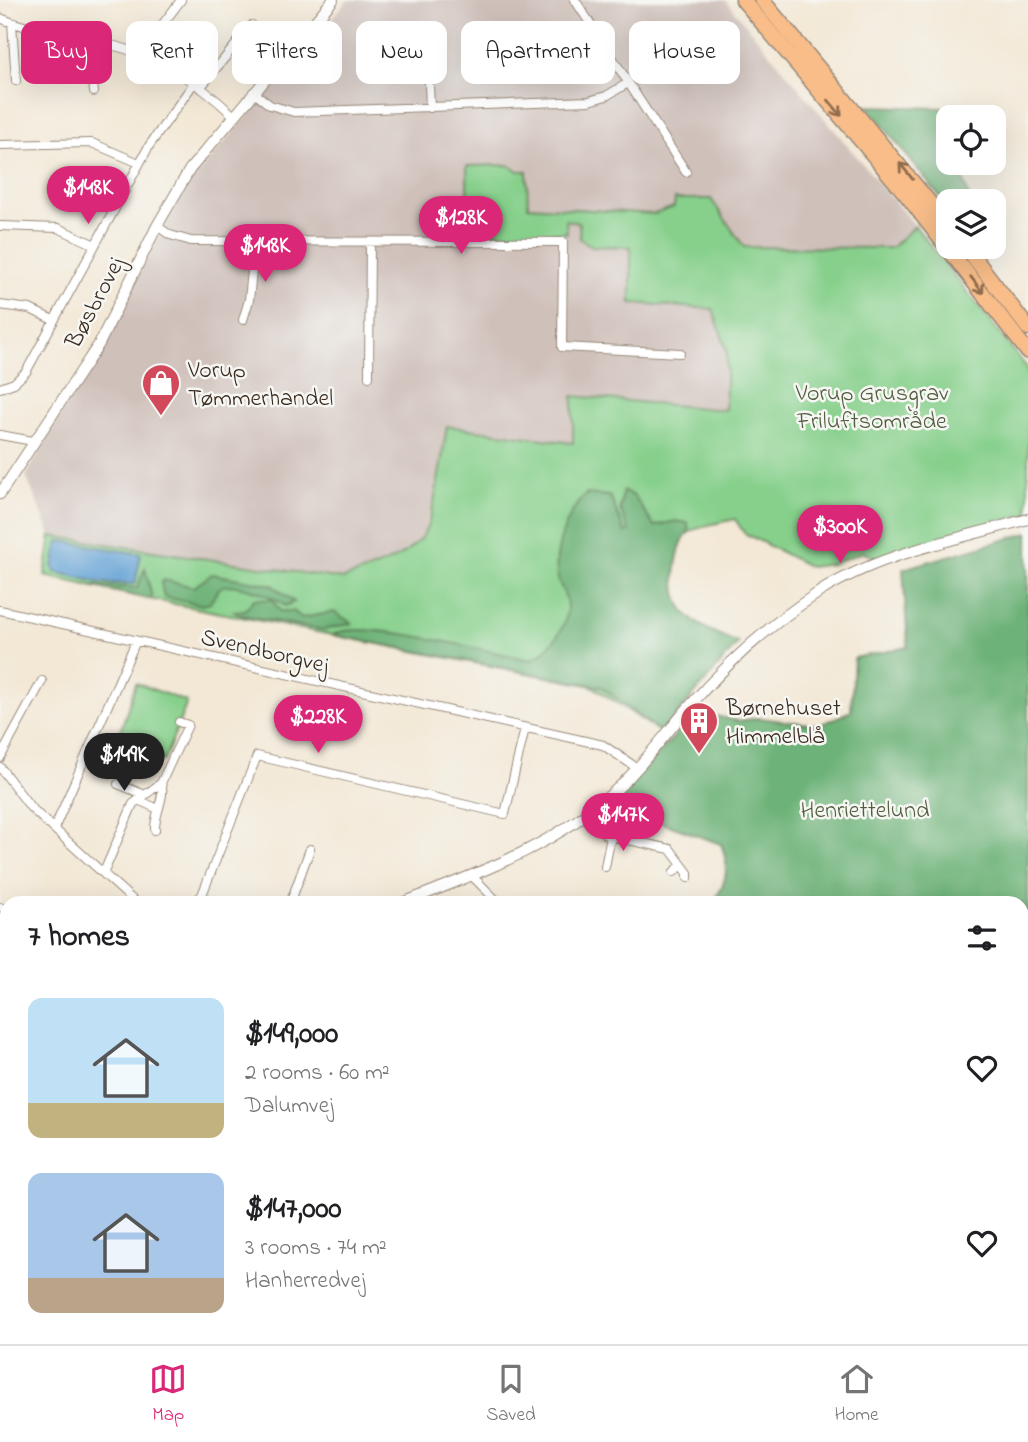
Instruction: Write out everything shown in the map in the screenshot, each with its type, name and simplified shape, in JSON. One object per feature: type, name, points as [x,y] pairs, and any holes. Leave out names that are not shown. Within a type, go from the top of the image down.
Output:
[{"type":"highway","points":[[743,0],[897,183],[1028,352]]},
{"type":"highway","points":[[762,0],[936,210]]},
{"type":"highway","points":[[975,259],[1028,328]]},
{"type":"street","points":[[165,21],[181,0]]},
{"type":"street","name":"Bøsbrovej","points":[[0,494],[99,344],[157,226],[190,169],[233,115],[325,13],[332,0]]},
{"type":"street","points":[[575,0],[686,172]]},
{"type":"street","points":[[0,18],[21,25]]},
{"type":"street","points":[[12,23],[16,81]]},
{"type":"street","points":[[0,388],[14,383],[26,372],[139,163],[170,114],[232,47]]},
{"type":"street","points":[[253,92],[270,105],[293,112],[589,101],[607,96],[628,83]]},
{"type":"street","points":[[93,84],[94,92]]},
{"type":"street","points":[[194,84],[233,115]]},
{"type":"street","points":[[429,84],[430,108]]},
{"type":"street","points":[[0,145],[92,143],[139,163]]},
{"type":"street","points":[[0,226],[58,228],[95,245]]},
{"type":"street","points":[[157,226],[170,236],[191,241],[563,242],[562,347],[680,353]]},
{"type":"street","points":[[243,320],[249,300],[255,242]]},
{"type":"street","points":[[369,377],[370,242]]},
{"type":"street","points":[[0,305],[30,309],[53,320]]},
{"type":"street","points":[[0,435],[33,441]]},
{"type":"street","points":[[420,896],[527,852],[588,813],[637,768],[688,708],[739,655],[783,616],[821,591],[888,561],[1028,519]]},
{"type":"street","name":"Svendborgvej","points":[[0,610],[603,745],[637,768]]},
{"type":"street","points":[[54,829],[136,641]]},
{"type":"street","points":[[0,758],[42,681]]},
{"type":"street","points":[[104,872],[134,804],[162,783],[188,725],[179,722]]},
{"type":"street","points":[[201,896],[257,756],[505,814],[525,728]]},
{"type":"street","points":[[0,767],[31,808],[129,896]]},
{"type":"street","points":[[155,830],[156,808],[163,789],[162,783]]},
{"type":"street","points":[[118,784],[156,808]]},
{"type":"street","points":[[588,813],[606,835],[670,849],[688,878]]},
{"type":"street","points":[[605,867],[611,836]]},
{"type":"street","points":[[293,896],[310,849]]},
{"type":"street","points":[[674,872],[682,865]]},
{"type":"street","points":[[472,876],[492,896]]},
{"type":"street","points":[[293,1344],[312,1344]]},
{"type":"shaded area","points":[[348,0],[725,0],[915,226],[891,248],[632,247],[631,303],[713,308],[727,351],[725,411],[573,396],[573,443],[437,486],[422,537],[389,561],[343,579],[51,536],[26,476],[189,183],[275,84],[342,84],[342,21],[330,21]]},
{"type":"green space","points":[[867,106],[936,108],[936,175],[962,175],[967,189],[936,189],[936,192]]},
{"type":"green space","name":"Vorup Grusgrav Friluftsområde","points":[[509,165],[518,171],[527,171],[528,206],[654,214],[674,207],[675,199],[711,199],[744,247],[891,248],[915,226],[936,253],[936,259],[941,259],[1028,369],[1028,514],[897,554],[877,558],[862,552],[832,564],[810,567],[744,533],[735,519],[693,530],[685,536],[678,551],[674,580],[676,594],[681,606],[698,623],[738,643],[661,733],[592,686],[45,576],[51,536],[343,579],[395,558],[421,538],[434,502],[447,426],[573,443],[573,396],[725,410],[727,351],[713,309],[631,303],[631,247],[592,246],[580,239],[579,223],[566,220],[567,233],[468,233],[467,166]]},
{"type":"green space","points":[[623,491],[634,496],[654,526],[676,521],[688,523],[689,532],[681,544],[676,567],[677,597],[689,617],[710,631],[738,643],[661,733],[602,687],[333,635],[369,630],[397,633],[530,660],[552,643],[566,617],[566,599],[558,577],[557,564],[560,542],[573,510],[586,494],[610,496],[625,533],[629,531],[620,509]]},
{"type":"green space","name":"Henriettelund","points":[[1028,533],[1028,896],[717,896],[726,874],[726,860],[721,844],[610,804],[673,738],[692,711],[739,721],[758,718],[820,725],[851,711],[854,658],[908,647],[903,569]]},
{"type":"green space","points":[[145,568],[152,597],[149,599],[85,585],[137,588]]},
{"type":"green space","points":[[212,574],[272,585],[294,602],[285,606],[263,594],[234,586],[220,588],[210,603],[202,605],[164,597],[161,583],[164,580],[194,587]]},
{"type":"green space","points":[[254,599],[272,600],[280,611],[293,611],[302,618],[334,612],[352,623],[324,630],[241,615],[234,611],[245,610]]},
{"type":"green space","points":[[136,683],[187,702],[164,761],[116,745]]},
{"type":"water","points":[[61,541],[141,554],[135,584],[102,583],[55,572],[53,567],[58,543]]},
{"type":"place","name":"Vorup Tømmerhandel","points":[[161,417]]},
{"type":"place","name":"Børnehuset Himmelblå","points":[[699,755]]}]
